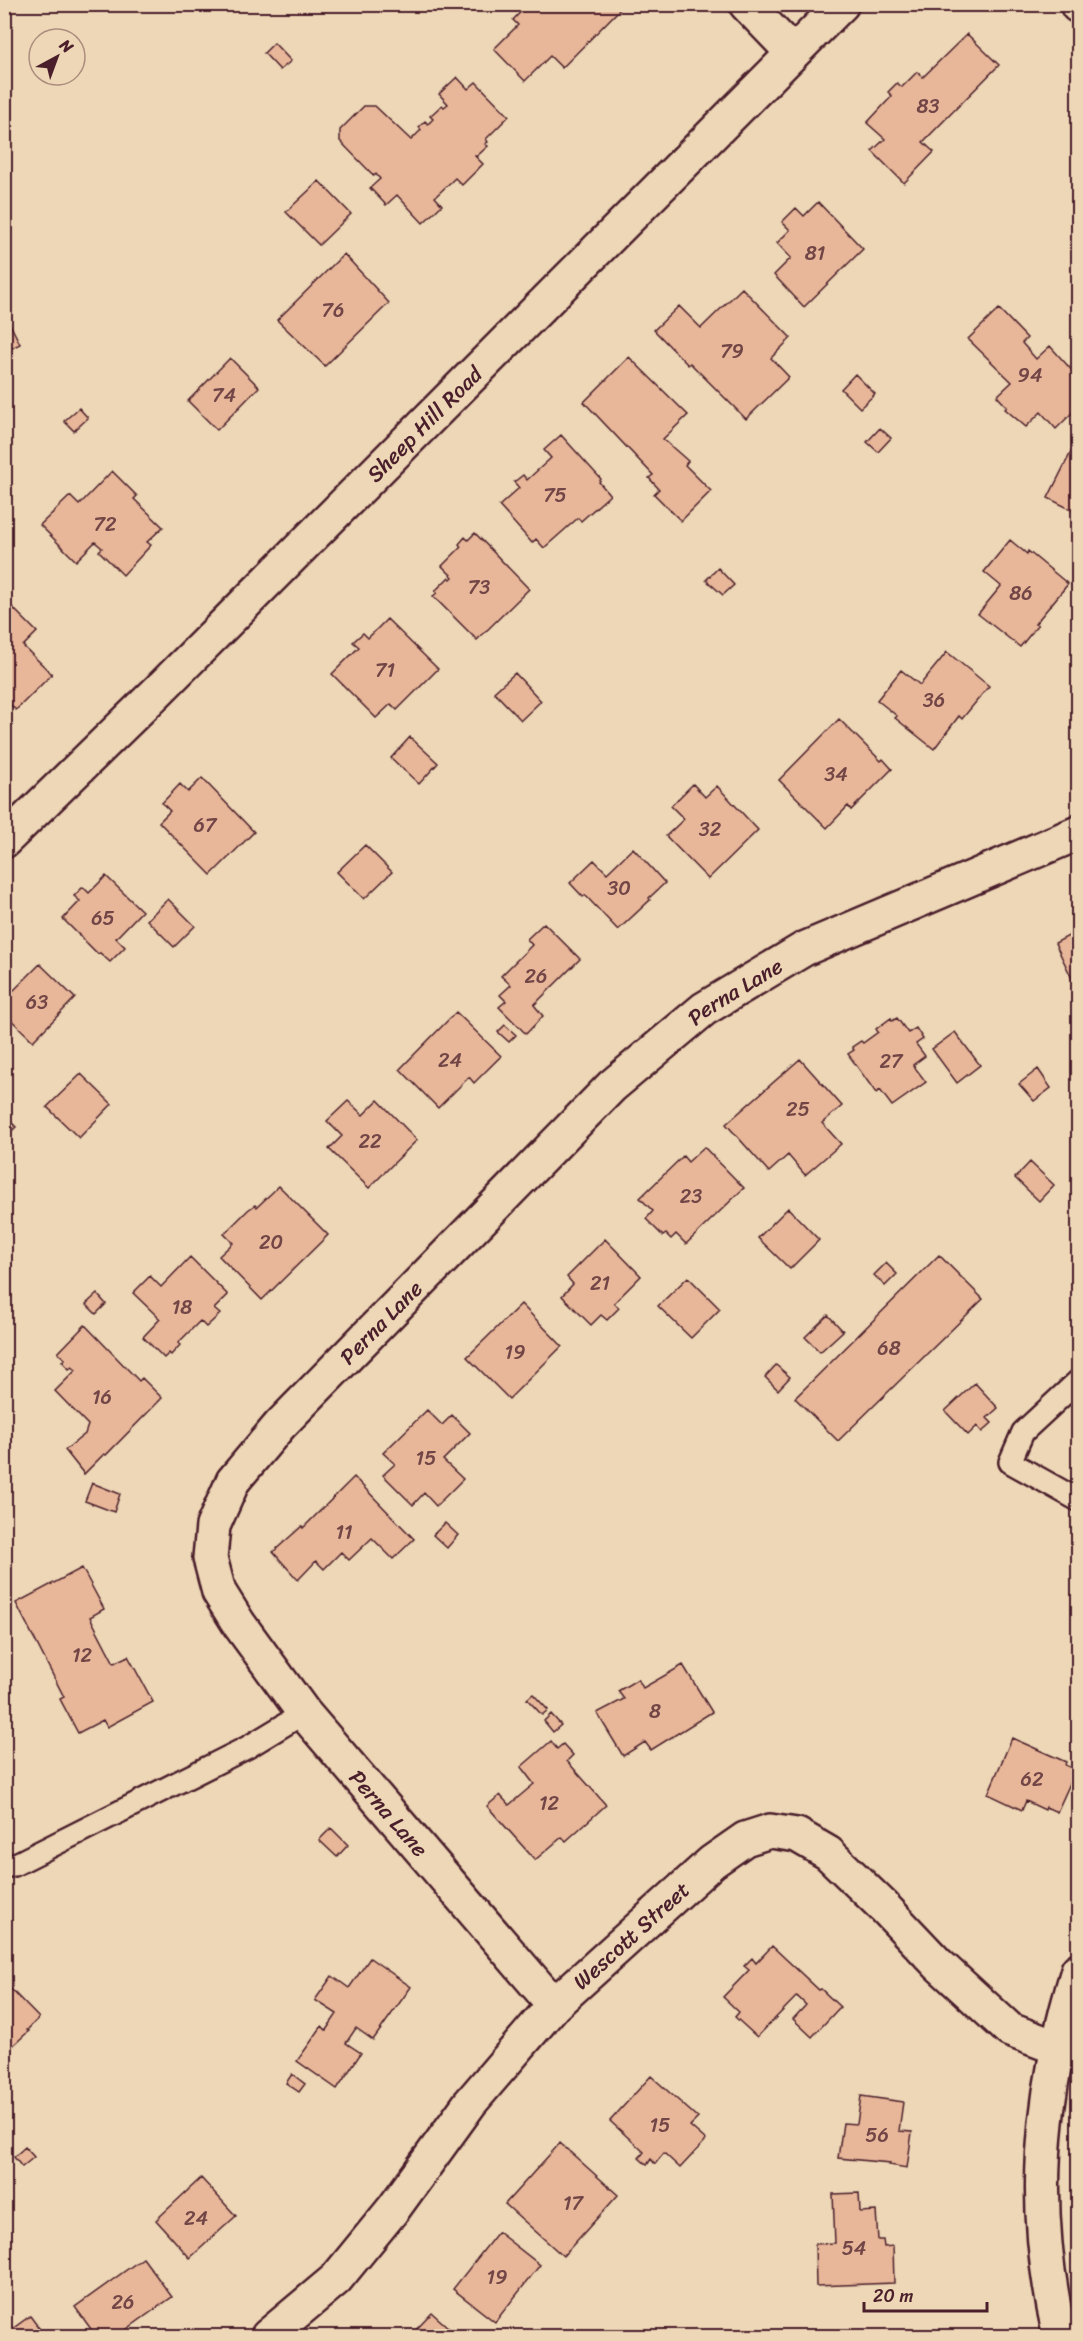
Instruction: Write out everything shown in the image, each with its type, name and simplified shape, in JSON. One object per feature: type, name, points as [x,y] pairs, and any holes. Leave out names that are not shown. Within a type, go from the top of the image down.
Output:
[{"type":"street","points":[[746,4],[792,52]]},
{"type":"street","name":"Sheep Hill Road","points":[[4,841],[512,337],[842,4]]},
{"type":"street","name":"Perna Lane","points":[[554,2005],[304,1713],[219,1592],[210,1558],[213,1526],[233,1481],[256,1451],[612,1086],[704,1009],[804,949],[1078,833]]},
{"type":"street","name":"Wescott Street","points":[[268,2337],[336,2280],[394,2208],[470,2103],[554,2005],[712,1862],[745,1839],[770,1831],[797,1835],[828,1853],[938,1964],[1010,2030],[1058,2048]]},
{"type":"street","points":[[1060,2337],[1046,2268],[1042,2213],[1042,2163],[1046,2119],[1058,2048],[1078,1970]]},
{"type":"lane","points":[[1078,1382],[1023,1432],[1010,1462],[1078,1500]]},
{"type":"lane","points":[[4,1868],[248,1747],[304,1713]]},
{"type":"building","points":[[528,4],[619,4],[622,7],[562,68],[550,56],[525,81],[494,49],[518,25],[513,20]]},
{"type":"building","points":[[967,34],[999,65],[923,142],[934,152],[904,183],[872,151],[885,139],[867,123],[892,96],[888,92],[897,83],[902,87],[917,72],[923,77]]},
{"type":"building","points":[[274,43],[291,61],[280,70],[264,53]]},
{"type":"building","points":[[457,77],[468,89],[476,82],[509,116],[486,139],[488,142],[485,144],[488,146],[475,156],[483,164],[462,185],[455,178],[435,197],[442,205],[423,223],[397,195],[386,205],[370,188],[380,179],[376,174],[374,176],[340,141],[340,130],[364,106],[375,106],[411,140],[421,130],[419,127],[425,121],[428,124],[433,119],[430,116],[442,105],[444,107],[448,104],[439,94]]},
{"type":"building","points":[[319,181],[351,214],[319,245],[286,212]]},
{"type":"building","points":[[818,202],[863,249],[804,307],[774,275],[791,258],[777,243],[790,230],[782,222],[796,208],[804,216]]},
{"type":"building","points":[[344,254],[389,303],[325,366],[277,320]]},
{"type":"building","points":[[742,288],[791,338],[771,358],[789,377],[746,419],[654,330],[679,306],[701,328]]},
{"type":"building","points":[[999,309],[1027,338],[1022,343],[1036,359],[1050,346],[1078,377],[1078,407],[1056,429],[1041,412],[1026,427],[1005,409],[1007,407],[997,396],[1012,382],[968,339]]},
{"type":"building","points":[[10,324],[20,344],[4,352],[4,327]]},
{"type":"building","points":[[629,357],[688,415],[663,439],[688,461],[685,465],[711,491],[681,521],[654,494],[659,489],[649,478],[653,475],[584,402]]},
{"type":"building","points":[[230,358],[259,387],[217,430],[188,401]]},
{"type":"building","points":[[855,374],[875,394],[860,408],[841,389]]},
{"type":"building","points":[[79,408],[88,418],[74,431],[64,421]]},
{"type":"building","points":[[880,428],[891,438],[878,452],[867,442]]},
{"type":"building","points":[[561,435],[601,479],[599,482],[610,495],[581,521],[578,518],[544,548],[536,539],[532,543],[499,506],[519,488],[514,482],[523,475],[527,480],[551,458],[544,450]]},
{"type":"building","points":[[1078,441],[1078,513],[1048,498]]},
{"type":"building","points":[[112,471],[137,496],[134,499],[163,527],[147,542],[151,545],[123,575],[99,551],[102,548],[95,542],[76,561],[40,525],[70,496],[79,505]]},
{"type":"building","points":[[475,533],[529,589],[477,640],[433,596],[449,577],[451,579],[453,577],[442,566],[461,547],[459,544],[465,537],[468,540]]},
{"type":"building","points":[[1010,540],[1027,554],[1028,551],[1068,584],[1035,624],[1038,625],[1020,647],[978,614],[1001,586],[984,572]]},
{"type":"building","points":[[718,568],[734,585],[723,595],[706,580]]},
{"type":"building","points":[[4,599],[37,632],[23,646],[52,674],[16,710],[4,699]]},
{"type":"building","points":[[387,619],[438,669],[397,710],[391,704],[376,718],[332,674],[359,647],[353,642],[363,633],[368,638]]},
{"type":"building","points":[[947,652],[989,686],[962,719],[959,716],[934,749],[895,718],[897,716],[877,700],[901,670],[920,685]]},
{"type":"building","points":[[515,673],[541,701],[521,720],[494,692]]},
{"type":"building","points":[[839,719],[892,769],[851,810],[848,806],[827,828],[779,780]]},
{"type":"building","points":[[410,737],[438,763],[419,784],[391,758]]},
{"type":"building","points":[[202,778],[254,832],[211,875],[159,822],[170,811],[162,803],[180,784],[188,792]]},
{"type":"building","points":[[693,784],[705,797],[717,786],[758,830],[708,879],[666,836],[684,819],[671,806]]},
{"type":"building","points":[[365,845],[392,872],[364,899],[337,872]]},
{"type":"building","points":[[633,848],[665,883],[618,930],[585,895],[583,897],[570,883],[594,860],[607,873]]},
{"type":"building","points":[[106,876],[142,911],[116,938],[125,947],[110,962],[100,953],[98,954],[63,919],[80,901],[74,896],[83,887],[89,893]]},
{"type":"building","points":[[168,899],[195,926],[174,947],[147,920]]},
{"type":"building","points":[[544,923],[580,959],[534,1005],[543,1016],[526,1034],[499,1007],[506,1001],[500,995],[511,985],[501,976],[532,945],[527,939]]},
{"type":"building","points":[[1078,931],[1078,991],[1055,943]]},
{"type":"building","points":[[40,964],[75,998],[33,1041],[4,1013],[4,1000]]},
{"type":"building","points":[[456,1012],[501,1056],[474,1083],[469,1077],[438,1108],[400,1069]]},
{"type":"building","points":[[891,1018],[892,1021],[897,1018],[908,1033],[916,1028],[923,1039],[916,1044],[925,1056],[913,1065],[926,1082],[892,1106],[880,1090],[876,1093],[848,1054],[854,1050],[852,1047],[861,1041],[863,1043],[878,1032],[876,1029]]},
{"type":"building","points":[[505,1025],[516,1035],[509,1042],[498,1032]]},
{"type":"building","points":[[955,1032],[980,1065],[957,1083],[932,1049]]},
{"type":"building","points":[[800,1059],[842,1106],[822,1123],[841,1144],[805,1175],[788,1155],[769,1172],[726,1124]]},
{"type":"building","points":[[1038,1069],[1051,1088],[1034,1101],[1019,1084]]},
{"type":"building","points":[[81,1074],[112,1104],[79,1138],[47,1107]]},
{"type":"building","points":[[378,1100],[417,1140],[369,1188],[329,1149],[342,1136],[327,1121],[348,1101],[363,1115]]},
{"type":"building","points":[[4,1115],[16,1127],[4,1138]]},
{"type":"building","points":[[704,1147],[744,1188],[686,1244],[676,1234],[671,1239],[666,1234],[663,1236],[646,1219],[653,1211],[640,1198],[683,1156],[688,1162]]},
{"type":"building","points":[[1030,1162],[1054,1185],[1039,1201],[1015,1178]]},
{"type":"building","points":[[279,1186],[328,1235],[262,1300],[219,1256],[233,1243],[224,1234],[248,1210],[255,1205],[257,1207]]},
{"type":"building","points":[[788,1208],[819,1240],[790,1269],[758,1238]]},
{"type":"building","points":[[605,1239],[641,1276],[614,1303],[619,1308],[607,1320],[601,1315],[591,1325],[562,1296],[573,1284],[567,1277]]},
{"type":"building","points":[[939,1255],[983,1299],[838,1441],[795,1398]]},
{"type":"building","points":[[190,1257],[228,1295],[214,1309],[220,1314],[206,1327],[200,1321],[178,1343],[180,1345],[171,1355],[169,1353],[164,1358],[143,1337],[160,1319],[133,1293],[150,1276],[161,1287]]},
{"type":"building","points":[[886,1263],[897,1274],[885,1286],[874,1275]]},
{"type":"building","points":[[688,1277],[720,1309],[691,1338],[658,1306]]},
{"type":"building","points":[[97,1294],[106,1304],[96,1314],[86,1304]]},
{"type":"building","points":[[521,1304],[562,1346],[509,1399],[467,1357]]},
{"type":"building","points":[[828,1315],[843,1331],[820,1352],[805,1337]]},
{"type":"building","points":[[85,1325],[139,1381],[142,1378],[162,1398],[84,1474],[65,1450],[85,1434],[88,1425],[55,1391],[76,1370],[72,1367],[69,1369],[62,1361],[65,1359],[58,1353]]},
{"type":"building","points":[[776,1365],[790,1377],[778,1390],[765,1377]]},
{"type":"building","points":[[975,1383],[998,1408],[987,1418],[992,1423],[982,1432],[977,1426],[968,1435],[945,1411]]},
{"type":"building","points":[[427,1410],[442,1425],[452,1415],[470,1433],[443,1460],[463,1479],[436,1506],[424,1493],[413,1505],[383,1475],[395,1464],[383,1453]]},
{"type":"building","points":[[354,1477],[414,1539],[393,1559],[372,1538],[349,1560],[341,1552],[324,1569],[316,1561],[298,1580],[273,1552],[302,1526],[303,1528]]},
{"type":"building","points":[[92,1483],[120,1494],[114,1512],[85,1501]]},
{"type":"building","points":[[445,1523],[458,1535],[447,1548],[433,1535]]},
{"type":"building","points":[[82,1568],[104,1609],[90,1617],[114,1663],[128,1656],[153,1702],[107,1727],[103,1720],[78,1733],[60,1699],[64,1697],[16,1603]]},
{"type":"building","points":[[683,1665],[712,1712],[651,1750],[645,1742],[623,1756],[597,1713],[624,1699],[618,1691],[638,1679],[643,1688]]},
{"type":"building","points":[[533,1694],[548,1710],[542,1715],[527,1699]]},
{"type":"building","points":[[551,1714],[561,1725],[553,1732],[544,1721]]},
{"type":"building","points":[[1012,1738],[1066,1762],[1065,1765],[1076,1770],[1057,1812],[1046,1807],[1045,1810],[1026,1801],[1022,1810],[988,1794]]},
{"type":"building","points":[[551,1741],[557,1749],[563,1744],[573,1755],[567,1761],[606,1805],[566,1841],[562,1837],[535,1860],[487,1806],[500,1795],[509,1805],[534,1784],[521,1767]]},
{"type":"building","points":[[331,1828],[348,1845],[337,1857],[319,1840]]},
{"type":"building","points":[[772,1946],[840,2007],[812,2037],[793,2019],[806,2005],[797,1996],[757,2037],[735,2017],[739,2012],[723,1997],[749,1970],[744,1966],[752,1958],[756,1963]]},
{"type":"building","points":[[370,1958],[411,1987],[373,2040],[356,2028],[346,2043],[361,2053],[337,2089],[297,2061],[322,2026],[326,2030],[337,2014],[315,2000],[332,1976],[349,1988]]},
{"type":"building","points":[[4,1982],[39,2018],[27,2030],[29,2031],[6,2052],[4,2052]]},
{"type":"building","points":[[292,2074],[305,2084],[299,2092],[286,2083]]},
{"type":"building","points":[[651,2076],[698,2118],[690,2126],[706,2140],[680,2168],[664,2153],[655,2164],[651,2159],[647,2165],[639,2158],[644,2152],[610,2121]]},
{"type":"building","points":[[861,2096],[903,2102],[899,2131],[912,2132],[907,2168],[889,2165],[890,2163],[838,2158],[843,2123],[857,2124]]},
{"type":"building","points":[[560,2143],[618,2195],[563,2256],[505,2204]]},
{"type":"building","points":[[25,2147],[34,2157],[22,2167],[14,2157]]},
{"type":"building","points":[[201,2178],[236,2216],[190,2258],[156,2220]]},
{"type":"building","points":[[859,2193],[860,2212],[876,2211],[878,2240],[883,2240],[884,2247],[893,2246],[894,2283],[816,2286],[815,2244],[835,2243],[833,2194]]},
{"type":"building","points":[[498,2232],[540,2265],[495,2322],[453,2289]]},
{"type":"building","points":[[143,2258],[172,2297],[117,2336],[96,2336],[75,2307]]},
{"type":"building","points":[[432,2313],[458,2336],[410,2336]]},
{"type":"building","points":[[30,2316],[45,2336],[4,2336],[4,2335]]},
{"type":"building","points":[[898,2331],[899,2336],[837,2336],[837,2335]]}]
